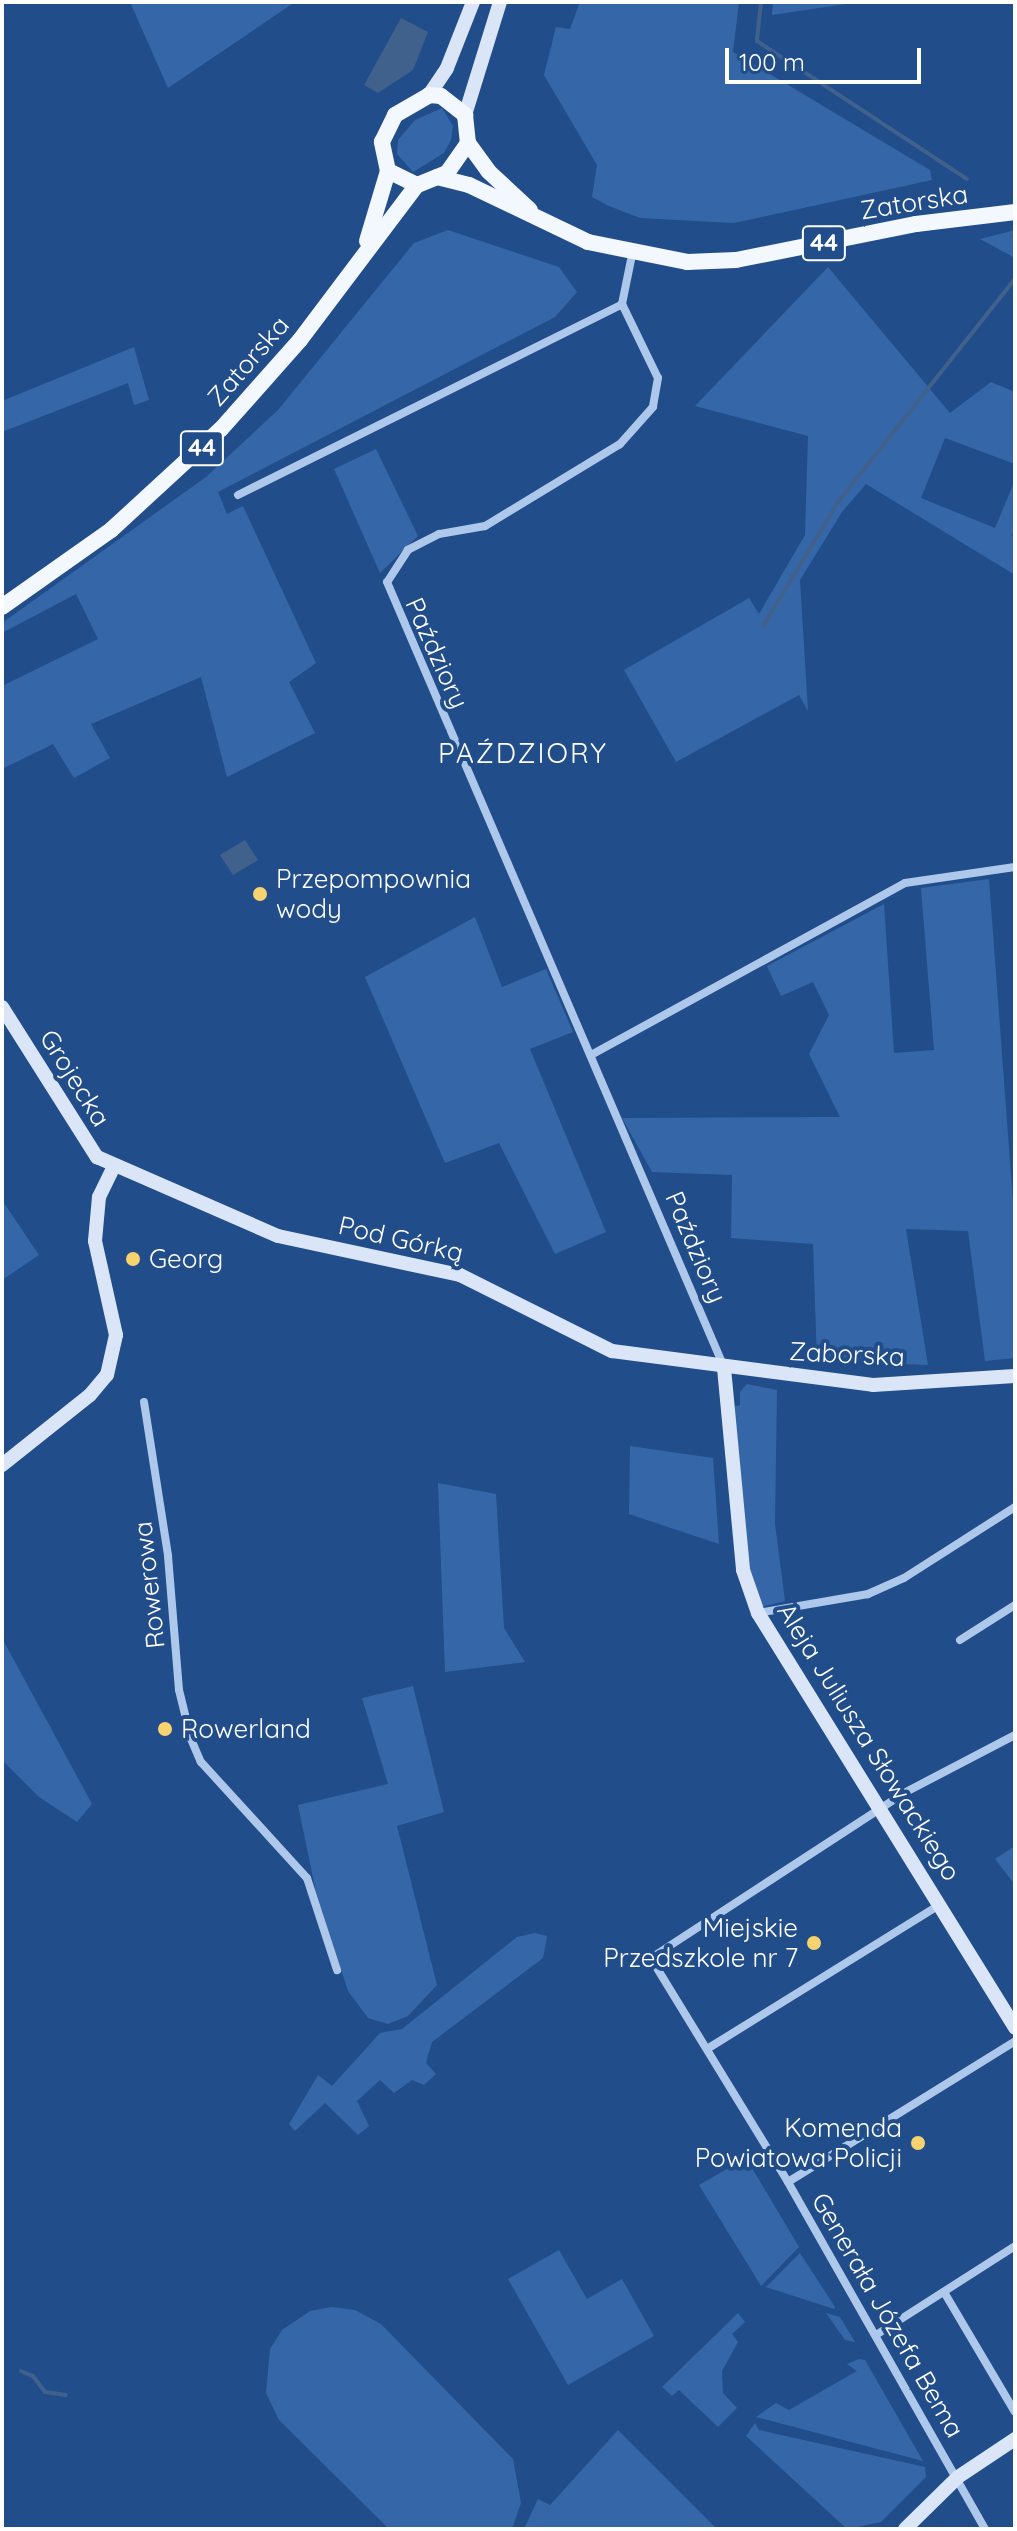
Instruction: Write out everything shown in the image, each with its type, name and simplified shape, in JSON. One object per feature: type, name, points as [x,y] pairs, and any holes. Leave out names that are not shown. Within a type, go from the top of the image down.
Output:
[{"type":"main road","points":[[429,95],[441,96],[465,115],[468,143]]},
{"type":"main road","name":"44","points":[[388,171],[382,142],[386,128],[407,105],[429,95]]},
{"type":"main road","name":"44","points":[[417,185],[456,165],[468,143]]},
{"type":"main road","name":"Zatorska","points":[[468,143],[488,171],[536,217]]},
{"type":"main road","points":[[388,171],[417,185]]},
{"type":"main road","name":"Zatorska","points":[[364,250],[388,171]]},
{"type":"main road","name":"Zatorska","points":[[437,177],[461,181],[588,242],[632,255],[687,262],[736,260],[916,224],[1015,212]]},
{"type":"main road","name":"Zatorska","points":[[2,607],[111,530],[201,449],[300,340],[364,250],[417,185]]},
{"type":"street","name":"44","points":[[429,95],[447,68],[473,2]]},
{"type":"street","points":[[465,115],[500,2]]},
{"type":"street","points":[[238,495],[622,304],[632,255]]},
{"type":"street","name":"Paździory","points":[[622,304],[658,378],[653,407],[620,444],[485,526],[439,534],[408,550],[387,582],[724,1368]]},
{"type":"street","points":[[591,1055],[905,883],[1015,867]]},
{"type":"street","name":"Grojecka","points":[[2,1007],[85,1143],[113,1168]]},
{"type":"street","points":[[2,1465],[90,1395],[107,1375],[116,1335],[95,1241],[99,1197],[113,1168]]},
{"type":"street","name":"Pod Górką","points":[[113,1168],[278,1236],[460,1275],[612,1351],[724,1368]]},
{"type":"street","name":"Zaborska","points":[[724,1368],[873,1385],[1015,1376]]},
{"type":"street","name":"Aleja Juliusza Słowackiego","points":[[724,1368],[743,1570],[758,1613],[942,1903],[1015,2028]]},
{"type":"street","name":"Rowerowa","points":[[144,1402],[168,1556],[179,1690],[201,1762],[307,1878],[337,1970]]},
{"type":"street","points":[[758,1613],[868,1594],[904,1578],[1015,1507]]},
{"type":"street","points":[[960,1640],[1015,1605]]},
{"type":"street","points":[[881,1808],[1015,1735]]},
{"type":"street","name":"Generała Józefa Bema","points":[[881,1808],[651,1958],[788,2182],[985,2529]]},
{"type":"street","points":[[707,2049],[942,1903]]},
{"type":"street","points":[[788,2182],[1015,2041]]},
{"type":"street","points":[[876,2335],[1015,2246]]},
{"type":"street","points":[[944,2292],[1015,2412]]},
{"type":"street","points":[[905,2529],[958,2477],[1015,2439]]},
{"type":"shaded area","points":[[130,2],[295,2],[168,88]]},
{"type":"shaded area","points":[[580,2],[739,2],[733,52],[930,170],[932,180],[734,223],[640,218],[609,206],[592,197],[597,165],[544,75],[556,27],[570,29]]},
{"type":"shaded area","points":[[773,2],[859,2],[772,15]]},
{"type":"shaded area","points":[[401,18],[428,32],[413,70],[378,93],[364,85]]},
{"type":"shaded area","points":[[442,108],[453,126],[451,140],[444,153],[413,172],[397,154],[398,140],[415,120]]},
{"type":"shaded area","points":[[448,230],[559,267],[577,292],[555,317],[218,492],[227,514],[243,506],[316,663],[289,682],[315,733],[227,777],[201,677],[91,724],[110,758],[74,778],[53,744],[2,769],[2,686],[98,639],[76,594],[2,633],[2,623],[206,477],[278,410],[414,243]]},
{"type":"shaded area","points":[[1015,230],[1015,258],[980,239]]},
{"type":"shaded area","points":[[828,267],[950,413],[991,382],[1015,392],[1015,464],[945,438],[921,498],[995,528],[1015,480],[1015,535],[1010,534],[1015,537],[1015,575],[866,484],[842,512],[800,580],[808,711],[799,695],[676,762],[624,670],[749,598],[759,614],[805,535],[808,436],[695,406]]},
{"type":"shaded area","points":[[134,347],[149,400],[134,405],[128,383],[2,432],[2,401]]},
{"type":"shaded area","points":[[376,449],[418,536],[380,573],[334,469]]},
{"type":"shaded area","points":[[245,840],[258,860],[233,875],[220,855]]},
{"type":"shaded area","points":[[989,879],[1015,1229],[1015,1358],[985,1361],[968,1231],[906,1229],[928,1365],[817,1361],[813,1244],[731,1238],[732,1175],[652,1172],[622,1118],[840,1117],[809,1054],[829,1015],[813,982],[781,996],[767,966],[884,904],[894,1053],[934,1050],[921,888]]},
{"type":"shaded area","points":[[475,917],[502,987],[546,969],[573,1032],[530,1049],[606,1232],[555,1254],[499,1143],[445,1163],[365,977]]},
{"type":"shaded area","points":[[2,1200],[39,1255],[2,1280]]},
{"type":"shaded area","points":[[747,1384],[777,1390],[775,1524],[785,1601],[761,1607],[749,1569],[733,1407],[740,1405],[740,1392]]},
{"type":"shaded area","points":[[630,1446],[713,1458],[719,1544],[629,1514]]},
{"type":"shaded area","points":[[438,1483],[496,1494],[504,1628],[525,1662],[445,1672]]},
{"type":"shaded area","points":[[2,1638],[92,1804],[77,1822],[39,1797],[2,1760]]},
{"type":"shaded area","points":[[413,1686],[444,1812],[397,1826],[437,1985],[408,2016],[388,2024],[368,2018],[348,1991],[316,1892],[298,1805],[388,1784],[362,1698]]},
{"type":"shaded area","points":[[1015,1846],[1015,1885],[995,1859]]},
{"type":"shaded area","points":[[535,1933],[547,1936],[543,1958],[432,2042],[426,2063],[436,2074],[424,2085],[412,2080],[394,2093],[380,2080],[357,2101],[369,2126],[358,2135],[325,2103],[295,2131],[289,2124],[318,2075],[332,2086],[380,2033],[402,2029],[517,1937]]},
{"type":"shaded area","points":[[746,2158],[799,2247],[761,2286],[699,2185]]},
{"type":"shaded area","points":[[559,2250],[587,2299],[622,2279],[654,2336],[568,2385],[508,2279]]},
{"type":"shaded area","points":[[800,2253],[835,2307],[834,2309],[766,2287]]},
{"type":"shaded area","points":[[332,2307],[355,2310],[381,2324],[513,2459],[521,2503],[512,2529],[389,2529],[279,2420],[266,2393],[270,2349],[282,2330],[310,2311]]},
{"type":"shaded area","points":[[738,2313],[745,2322],[732,2334],[738,2342],[722,2371],[723,2393],[737,2408],[718,2427],[679,2390],[672,2396],[662,2387]]},
{"type":"shaded area","points":[[826,2313],[840,2317],[855,2342],[845,2340]]},
{"type":"shaded area","points":[[865,2360],[923,2461],[756,2417],[776,2403],[789,2410],[857,2371],[847,2364]]},
{"type":"shaded area","points":[[755,2423],[759,2430],[925,2467],[926,2477],[881,2522],[847,2529],[746,2436]]},
{"type":"shaded area","points":[[618,2430],[717,2529],[524,2529],[538,2499],[550,2505]]},
{"type":"waterway","points":[[761,2],[757,41],[967,179]]},
{"type":"waterway","points":[[1012,235],[1015,239]]},
{"type":"waterway","points":[[763,626],[838,502],[1015,279]]},
{"type":"waterway","points":[[21,2371],[33,2376],[45,2392],[66,2395]]},
{"type":"place","name":"Przepompownia wody","points":[[260,894]]},
{"type":"place","name":"Georg","points":[[133,1259]]},
{"type":"place","name":"Rowerland","points":[[165,1729]]},
{"type":"place","name":"Miejskie Przedszkole nr 7","points":[[814,1943]]},
{"type":"place","name":"Komenda Powiatowa Policji","points":[[918,2143]]},
{"type":"district","name":"PAŹDZIORY","points":[[523,753]]}]
